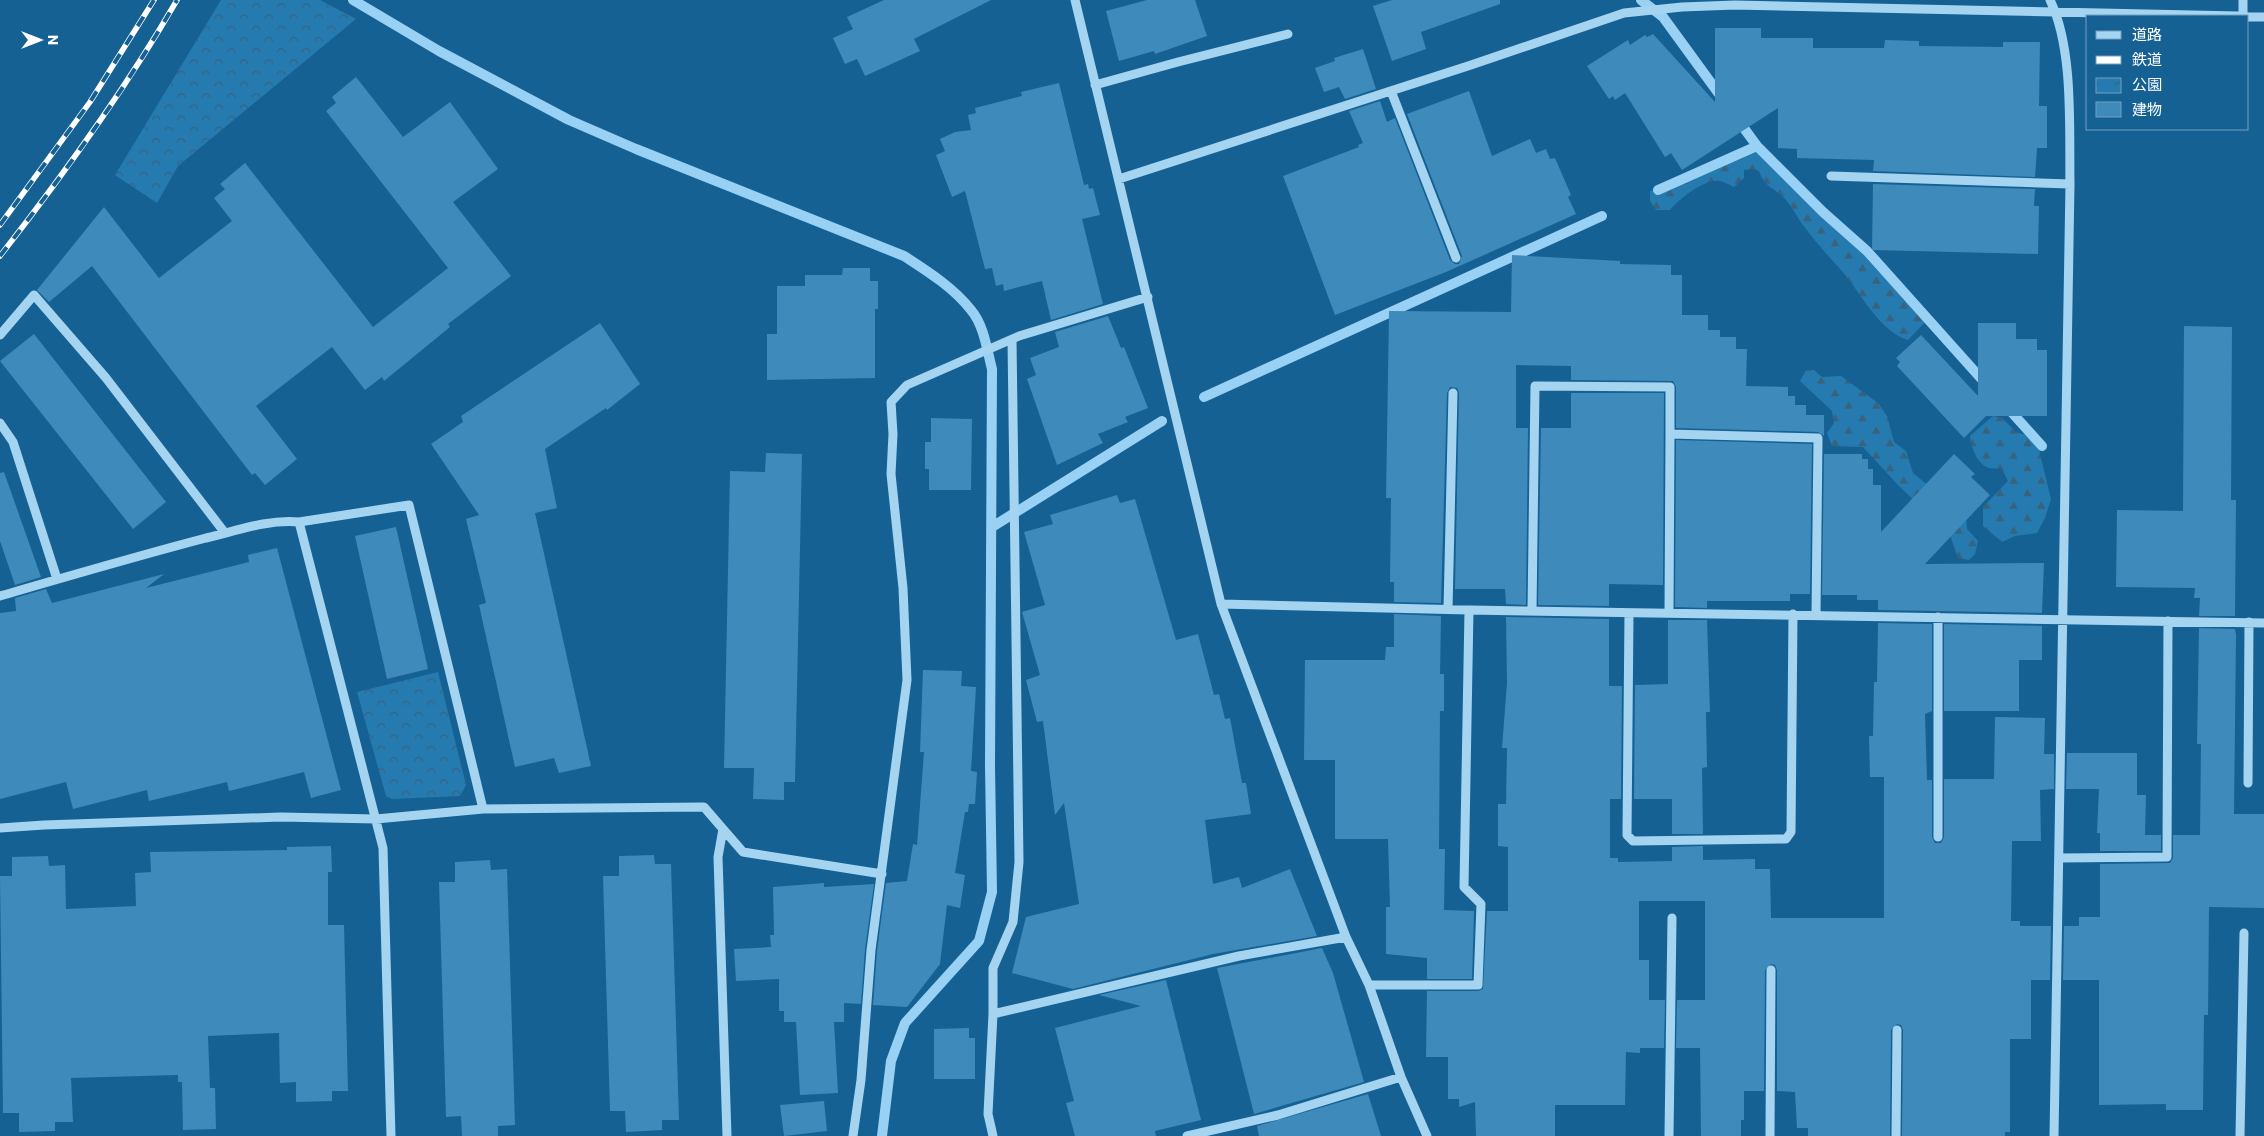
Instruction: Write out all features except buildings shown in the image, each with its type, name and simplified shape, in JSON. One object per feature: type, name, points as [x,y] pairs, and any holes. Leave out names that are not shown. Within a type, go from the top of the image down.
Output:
[{"type":"street","points":[[1075,0],[1221,604],[1346,937],[1369,985],[1401,1077],[1427,1136]]},
{"type":"street","points":[[2050,0],[2055,11],[2066,66],[2070,184],[2054,1136]]},
{"type":"street","points":[[2243,0],[2243,15]]},
{"type":"street","points":[[1119,180],[1391,92],[1624,13],[1735,4],[2201,15]]},
{"type":"street","points":[[2249,16],[2264,17]]},
{"type":"street","points":[[1095,85],[1288,34]]},
{"type":"street","points":[[1391,92],[1456,258]]},
{"type":"street","points":[[1831,176],[2070,184]]},
{"type":"street","points":[[0,335],[34,295],[106,378],[225,533]]},
{"type":"street","points":[[853,1136],[861,1080],[871,950],[908,680],[903,588],[890,474],[893,434],[890,402],[908,385],[969,357],[1012,340],[1148,297]]},
{"type":"street","points":[[994,1136],[988,1114],[993,1014],[993,968],[1013,922],[1018,862],[1012,340]]},
{"type":"street","points":[[1532,611],[1535,386],[1670,387],[1669,612]]},
{"type":"street","points":[[1448,609],[1453,393]]},
{"type":"street","points":[[0,423],[13,442],[57,579]]},
{"type":"street","points":[[1670,434],[1818,438],[1816,615]]},
{"type":"street","points":[[0,596],[137,556],[282,520],[299,522],[409,505],[483,809]]},
{"type":"street","points":[[299,522],[383,848],[391,1136]]},
{"type":"street","points":[[1221,604],[1468,610],[2264,623]]},
{"type":"street","points":[[1369,985],[1478,985],[1481,904],[1464,887],[1468,610]]},
{"type":"street","points":[[1629,612],[1628,834],[1633,841],[1786,839],[1791,832],[1793,614]]},
{"type":"street","points":[[1938,617],[1938,837]]},
{"type":"street","points":[[2059,858],[2167,857],[2168,621]]},
{"type":"street","points":[[2248,783],[2249,622]]},
{"type":"street","points":[[0,828],[44,824],[281,817],[376,819],[483,809],[704,807],[743,852],[882,874]]},
{"type":"street","points":[[723,829],[718,857],[727,1136]]},
{"type":"street","points":[[1669,1136],[1672,918]]},
{"type":"street","points":[[2240,1136],[2244,933]]},
{"type":"street","points":[[993,1014],[1240,956],[1346,937]]},
{"type":"street","points":[[1770,1136],[1771,970]]},
{"type":"street","points":[[1896,1136],[1897,1030]]},
{"type":"street","points":[[1187,1136],[1278,1114],[1401,1077]]},
{"type":"green space","points":[[221,0],[320,0],[356,19],[178,166],[157,203],[115,175]]},
{"type":"green space","points":[[1755,150],[1781,167],[1857,236],[1923,311],[1927,320],[1908,340],[1888,329],[1871,310],[1842,271],[1802,224],[1788,202],[1766,183],[1759,171],[1753,169],[1744,170],[1744,178],[1734,187],[1720,181],[1700,186],[1686,195],[1670,210],[1656,210],[1650,201],[1650,191],[1663,189],[1725,159]]},
{"type":"green space","points":[[1806,370],[1814,370],[1822,377],[1841,376],[1878,403],[1887,416],[1894,442],[1906,451],[1913,473],[1966,517],[1967,529],[1978,541],[1975,554],[1969,560],[1958,558],[1950,535],[1897,484],[1863,447],[1832,446],[1827,433],[1834,423],[1832,411],[1800,381]]},
{"type":"green space","points":[[1993,416],[2002,418],[2016,432],[2027,435],[2039,450],[2051,499],[2045,518],[2037,533],[2015,536],[2002,542],[1983,526],[1983,507],[2008,481],[2002,469],[1989,468],[1981,463],[1973,450],[1970,436]]},
{"type":"green space","points":[[438,672],[466,785],[460,796],[392,799],[386,796],[357,692]]},
{"type":"waterway","points":[[353,0],[439,51],[569,120],[636,149],[904,256],[956,294],[971,310],[979,323],[985,338],[992,369],[990,766],[992,892],[979,941],[905,1023],[891,1061],[882,1136]]},
{"type":"waterway","points":[[1641,0],[1663,17],[1722,98]]},
{"type":"waterway","points":[[1738,120],[1757,146],[1823,212],[1867,251],[1986,384]]},
{"type":"waterway","points":[[1658,190],[1757,146]]},
{"type":"waterway","points":[[1204,397],[1602,216]]},
{"type":"waterway","points":[[2006,406],[2042,446]]},
{"type":"waterway","points":[[992,527],[1162,421]]},
{"type":"railway","points":[[0,225],[90,102],[154,0]]},
{"type":"railway","points":[[0,256],[93,131],[177,0]]}]
